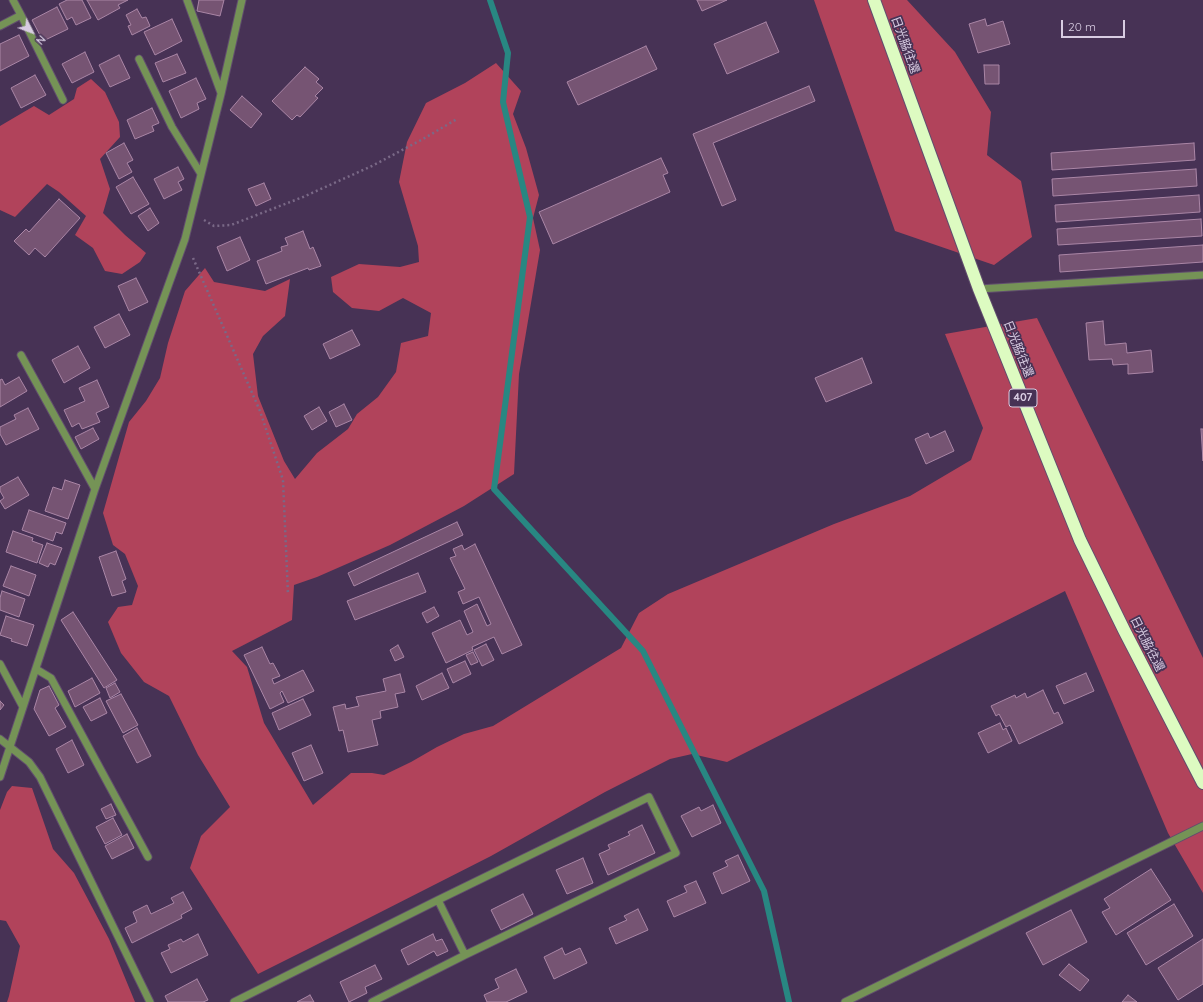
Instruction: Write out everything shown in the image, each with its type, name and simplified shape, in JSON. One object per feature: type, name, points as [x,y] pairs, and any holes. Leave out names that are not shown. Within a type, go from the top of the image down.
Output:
[{"type":"highway","name":"日光脇往還","points":[[874,0],[979,289],[1080,540],[1124,630],[1203,783]]},
{"type":"street","points":[[14,0],[63,100]]},
{"type":"street","points":[[187,0],[221,94]]},
{"type":"street","points":[[0,777],[95,489],[185,239],[221,94],[242,0]]},
{"type":"street","points":[[0,26],[21,15]]},
{"type":"street","points":[[139,60],[172,127],[201,174]]},
{"type":"street","points":[[979,289],[1203,275]]},
{"type":"street","points":[[21,355],[95,489]]},
{"type":"street","points":[[0,664],[23,707]]},
{"type":"street","points":[[36,668],[51,678],[148,857]]},
{"type":"street","points":[[0,739],[29,762],[40,777],[150,1002]]},
{"type":"street","points":[[234,1002],[649,797],[676,853],[465,955],[372,1002]]},
{"type":"street","points":[[845,1002],[1203,826]]},
{"type":"street","points":[[438,900],[465,955]]},
{"type":"path","points":[[192,214],[214,226],[231,225],[304,197],[372,166],[457,119]]},
{"type":"path","points":[[185,239],[260,411],[283,480],[288,595]]},
{"type":"shaded area","points":[[814,0],[907,0],[955,52],[991,112],[987,155],[1021,181],[1032,237],[994,265],[895,231]]},
{"type":"shaded area","points":[[496,63],[521,91],[513,114],[526,148],[539,195],[533,218],[540,250],[519,374],[514,474],[464,506],[390,545],[317,577],[294,585],[292,620],[232,651],[247,667],[264,723],[313,805],[351,773],[372,773],[384,775],[464,734],[493,726],[621,648],[639,613],[668,594],[834,524],[910,496],[971,460],[983,428],[945,334],[1037,318],[1203,658],[1203,893],[1168,833],[1065,591],[727,762],[692,754],[670,759],[605,792],[491,856],[258,974],[190,868],[201,836],[230,807],[198,755],[169,696],[144,682],[121,653],[108,622],[118,607],[132,605],[138,586],[125,554],[113,545],[103,513],[129,422],[146,401],[160,378],[168,343],[185,291],[205,268],[214,282],[265,291],[290,279],[285,316],[263,336],[253,354],[258,396],[284,461],[295,479],[317,453],[348,429],[357,414],[378,397],[396,372],[401,343],[428,336],[431,313],[403,298],[379,311],[352,308],[333,292],[331,277],[359,264],[400,267],[419,262],[418,246],[399,182],[407,142],[426,103],[465,83]]},
{"type":"shaded area","points":[[91,79],[105,92],[119,122],[120,137],[100,159],[110,189],[103,213],[146,253],[140,262],[122,274],[105,271],[93,248],[75,235],[86,216],[59,192],[47,184],[15,217],[0,210],[0,126],[34,106],[49,115],[74,99],[77,88]]},
{"type":"shaded area","points":[[12,786],[32,788],[53,849],[74,873],[109,939],[135,1002],[7,1002],[20,946],[6,921],[0,920],[0,810],[7,792]]},
{"type":"building","points":[[67,0],[82,0],[91,18],[76,25],[72,17],[67,20],[59,4]]},
{"type":"building","points":[[87,0],[128,0],[118,5],[120,8],[98,20]]},
{"type":"building","points":[[199,0],[224,0],[220,16],[197,11]]},
{"type":"building","points":[[697,0],[727,0],[702,11]]},
{"type":"building","points":[[57,7],[68,29],[43,41],[32,20]]},
{"type":"building","points":[[137,9],[142,18],[146,17],[150,26],[132,35],[128,26],[131,25],[126,15]]},
{"type":"building","points":[[172,19],[182,41],[155,55],[144,32]]},
{"type":"building","points":[[985,19],[987,26],[1003,21],[1010,44],[978,53],[969,24]]},
{"type":"building","points":[[766,22],[779,52],[727,74],[714,44]]},
{"type":"building","points":[[19,35],[29,56],[0,71],[0,44]]},
{"type":"building","points":[[646,46],[657,69],[578,105],[567,82]]},
{"type":"building","points":[[85,52],[94,72],[72,83],[62,64]]},
{"type":"building","points":[[177,54],[186,73],[163,82],[155,63]]},
{"type":"building","points":[[119,55],[130,78],[110,87],[99,65]]},
{"type":"building","points":[[984,65],[999,65],[999,84],[985,84]]},
{"type":"building","points":[[305,67],[319,79],[316,82],[323,88],[315,96],[318,98],[300,117],[297,115],[292,120],[272,101]]},
{"type":"building","points":[[35,75],[46,95],[21,108],[11,88]]},
{"type":"building","points":[[196,78],[206,99],[197,103],[199,109],[181,118],[169,91]]},
{"type":"building","points":[[809,86],[815,101],[713,143],[736,200],[722,206],[693,134]]},
{"type":"building","points":[[242,96],[262,114],[251,128],[230,110]]},
{"type":"building","points":[[152,108],[159,123],[152,126],[154,131],[135,139],[127,120]]},
{"type":"building","points":[[124,143],[133,160],[127,163],[132,172],[119,179],[106,153]]},
{"type":"building","points":[[1194,143],[1195,160],[1052,170],[1051,153]]},
{"type":"building","points":[[661,158],[668,173],[663,175],[670,192],[553,244],[539,212]]},
{"type":"building","points":[[178,167],[184,179],[178,182],[182,190],[164,199],[154,179]]},
{"type":"building","points":[[1196,169],[1197,186],[1053,196],[1052,179]]},
{"type":"building","points":[[133,177],[149,204],[131,214],[116,187]]},
{"type":"building","points":[[264,183],[271,199],[256,206],[248,189]]},
{"type":"building","points":[[1199,195],[1200,212],[1056,222],[1055,205]]},
{"type":"building","points":[[59,199],[80,218],[45,257],[35,248],[29,255],[14,241],[26,229],[29,232]]},
{"type":"building","points":[[150,208],[159,223],[148,231],[138,216]]},
{"type":"building","points":[[1201,219],[1202,236],[1058,245],[1057,229]]},
{"type":"building","points":[[303,231],[310,249],[313,247],[321,266],[309,270],[308,268],[266,284],[257,261],[282,251],[281,247],[288,245],[285,238]]},
{"type":"building","points":[[240,237],[250,260],[227,271],[217,247]]},
{"type":"building","points":[[1203,245],[1203,262],[1060,272],[1059,255]]},
{"type":"building","points":[[136,278],[148,302],[129,311],[118,286]]},
{"type":"building","points":[[119,314],[130,335],[105,348],[94,327]]},
{"type":"building","points":[[1103,321],[1105,345],[1126,343],[1127,353],[1151,350],[1153,372],[1128,374],[1128,364],[1113,365],[1112,359],[1089,360],[1086,323]]},
{"type":"building","points":[[352,330],[360,345],[330,359],[323,344]]},
{"type":"building","points":[[78,346],[90,368],[64,383],[52,360]]},
{"type":"building","points":[[862,358],[872,383],[826,402],[815,378]]},
{"type":"building","points":[[19,377],[27,391],[0,407],[0,380],[2,379],[5,385]]},
{"type":"building","points":[[97,380],[109,407],[96,413],[100,422],[82,429],[79,423],[72,427],[64,410],[85,401],[79,388]]},
{"type":"building","points":[[344,404],[352,420],[336,427],[329,412]]},
{"type":"building","points":[[319,407],[327,421],[312,430],[304,416]]},
{"type":"building","points":[[28,408],[39,429],[6,445],[0,434],[0,427],[16,419],[14,415]]},
{"type":"building","points":[[93,428],[99,439],[81,449],[75,437]]},
{"type":"building","points":[[1201,429],[1203,429],[1203,461]]},
{"type":"building","points":[[945,431],[954,451],[926,464],[915,439],[928,433],[930,438]]},
{"type":"building","points":[[18,477],[29,495],[5,509],[0,501],[4,498],[0,491],[0,487]]},
{"type":"building","points":[[65,480],[80,485],[68,519],[45,511],[53,487],[62,490]]},
{"type":"building","points":[[29,510],[66,523],[62,534],[56,532],[53,541],[22,530]]},
{"type":"building","points":[[457,522],[463,535],[354,586],[348,573]]},
{"type":"building","points":[[13,531],[33,538],[32,541],[43,545],[37,563],[6,552]]},
{"type":"building","points":[[47,543],[62,548],[55,565],[50,563],[48,567],[39,563]]},
{"type":"building","points":[[475,544],[522,645],[502,654],[494,637],[472,647],[473,650],[446,663],[432,633],[460,620],[467,635],[473,632],[464,611],[477,604],[487,626],[491,624],[479,597],[463,604],[458,592],[465,589],[450,558],[456,556],[453,549],[462,545],[464,550]]},
{"type":"building","points":[[116,551],[126,579],[122,581],[126,592],[112,596],[99,557]]},
{"type":"building","points":[[11,566],[36,575],[29,596],[3,586]]},
{"type":"building","points":[[418,573],[426,592],[355,620],[347,601]]},
{"type":"building","points":[[2,591],[25,599],[19,617],[0,610],[0,598]]},
{"type":"building","points":[[434,607],[439,616],[427,623],[422,613]]},
{"type":"building","points":[[73,612],[117,680],[104,688],[61,620]]},
{"type":"building","points":[[6,616],[34,625],[27,646],[11,641],[12,639],[0,635]]},
{"type":"building","points":[[486,644],[494,660],[482,666],[474,650]]},
{"type":"building","points":[[398,645],[404,657],[395,661],[390,650]]},
{"type":"building","points":[[262,647],[270,664],[273,663],[280,676],[272,679],[274,684],[303,670],[314,691],[288,703],[282,691],[280,693],[284,702],[270,709],[244,655]]},
{"type":"building","points":[[473,652],[478,662],[471,665],[466,655]]},
{"type":"building","points":[[465,661],[471,674],[453,683],[447,669]]},
{"type":"building","points":[[442,673],[449,688],[422,700],[416,686]]},
{"type":"building","points":[[1086,673],[1094,691],[1064,704],[1056,686]]},
{"type":"building","points":[[400,674],[405,692],[395,694],[398,707],[380,711],[381,718],[372,720],[378,745],[348,752],[343,730],[339,731],[333,707],[345,704],[346,709],[359,706],[356,697],[386,691],[383,679]]},
{"type":"building","points":[[92,678],[100,693],[75,707],[68,691]]},
{"type":"building","points":[[115,683],[120,692],[110,698],[106,688]]},
{"type":"building","points":[[49,686],[59,705],[55,708],[66,727],[49,736],[34,709],[40,690]]},
{"type":"building","points":[[1043,690],[1054,714],[1058,712],[1063,723],[1019,744],[1010,725],[1006,727],[999,714],[996,716],[991,706],[1015,695],[1016,698],[1025,693],[1027,698]]},
{"type":"building","points":[[121,694],[138,725],[123,733],[106,701]]},
{"type":"building","points":[[100,698],[107,713],[91,721],[83,707]]},
{"type":"building","points":[[303,699],[311,715],[279,730],[272,713]]},
{"type":"building","points":[[0,701],[4,705],[0,710]]},
{"type":"building","points":[[1000,723],[1003,730],[1006,728],[1012,741],[988,753],[978,733]]},
{"type":"building","points":[[137,728],[151,756],[137,763],[123,736]]},
{"type":"building","points":[[72,740],[84,765],[68,773],[56,749]]},
{"type":"building","points":[[311,745],[323,773],[304,781],[292,753]]},
{"type":"building","points":[[111,804],[116,815],[106,819],[101,809]]},
{"type":"building","points":[[713,805],[721,823],[692,837],[681,816],[699,807],[701,811]]},
{"type":"building","points":[[113,818],[122,835],[105,844],[96,827]]},
{"type":"building","points":[[642,825],[655,853],[608,875],[599,854],[610,849],[608,845],[630,835],[628,832]]},
{"type":"building","points":[[127,834],[134,848],[112,859],[105,846]]},
{"type":"building","points":[[738,855],[750,881],[722,894],[713,873],[728,866],[725,861]]},
{"type":"building","points":[[583,858],[593,883],[567,894],[556,870]]},
{"type":"building","points":[[1151,869],[1171,900],[1116,935],[1102,912],[1110,908],[1104,899]]},
{"type":"building","points":[[696,881],[706,903],[674,917],[667,901],[687,892],[684,886]]},
{"type":"building","points":[[183,892],[192,909],[181,915],[182,918],[132,943],[125,928],[137,922],[133,912],[147,905],[151,914],[174,903],[171,898]]},
{"type":"building","points":[[523,894],[533,914],[501,930],[491,910]]},
{"type":"building","points":[[1174,904],[1193,936],[1146,965],[1127,933]]},
{"type":"building","points":[[638,909],[648,930],[616,944],[609,928],[627,920],[624,916]]},
{"type":"building","points":[[1071,910],[1087,942],[1043,965],[1026,933]]},
{"type":"building","points":[[198,934],[208,955],[171,973],[161,953],[170,949],[168,945],[181,939],[183,942]]},
{"type":"building","points":[[433,934],[436,941],[442,939],[448,951],[437,956],[434,951],[408,965],[401,950]]},
{"type":"building","points":[[1203,939],[1203,984],[1178,1000],[1158,968]]},
{"type":"building","points":[[562,948],[565,955],[580,948],[587,963],[554,979],[544,957]]},
{"type":"building","points":[[1069,964],[1089,980],[1080,991],[1059,975]]},
{"type":"building","points":[[375,965],[382,979],[365,987],[367,993],[349,1002],[340,982]]},
{"type":"building","points":[[516,969],[527,992],[506,1002],[487,1002],[484,995],[499,988],[495,979]]},
{"type":"building","points":[[197,979],[208,1000],[203,1002],[168,1002],[165,996]]},
{"type":"building","points":[[310,995],[314,1002],[297,1002]]},
{"type":"building","points":[[1128,995],[1137,1002],[1122,1002]]},
{"type":"waterway","points":[[490,0],[508,53],[503,102],[530,217],[494,489],[643,651],[764,891],[789,1002]]}]
